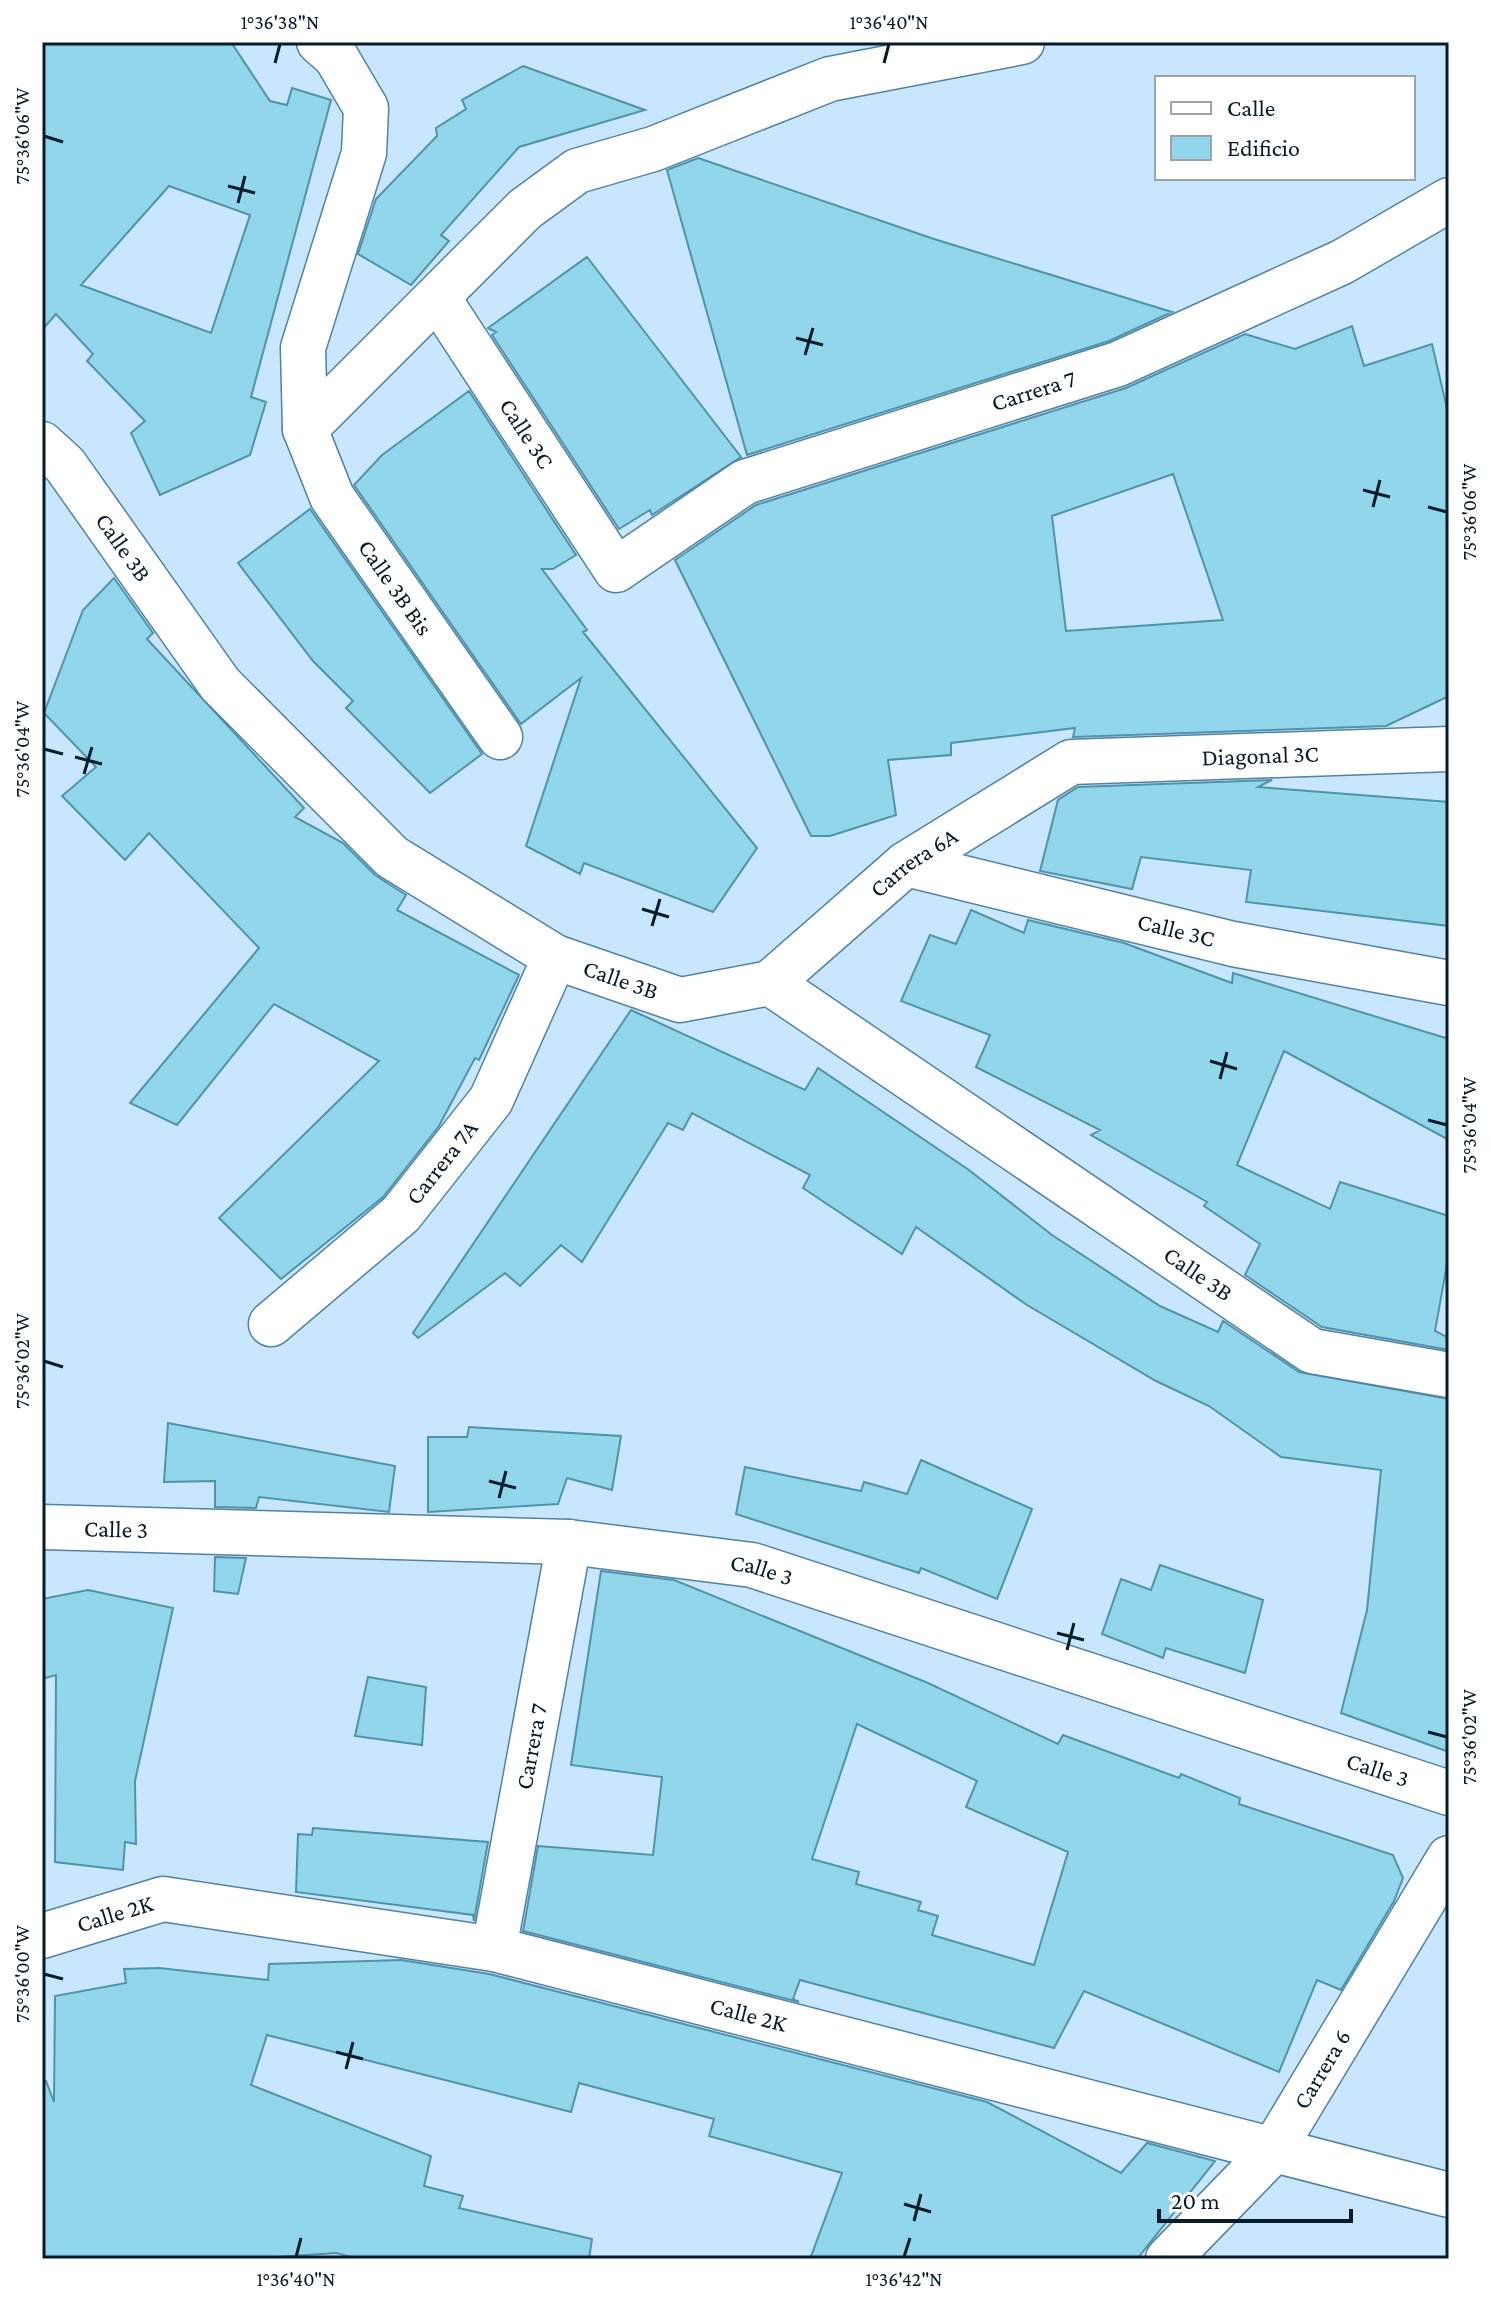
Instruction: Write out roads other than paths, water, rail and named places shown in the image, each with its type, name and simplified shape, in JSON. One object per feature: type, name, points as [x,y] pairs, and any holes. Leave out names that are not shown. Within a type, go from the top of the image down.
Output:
[{"type":"street","points":[[305,429],[303,348],[364,153],[366,108],[336,57],[319,42]]},
{"type":"street","points":[[305,429],[525,209],[577,171],[653,149],[826,60],[1022,42]]},
{"type":"street","name":"Carrera 7","points":[[616,570],[745,482],[1118,364],[1342,262],[1449,200]]},
{"type":"street","name":"Calle 3C","points":[[438,298],[616,570]]},
{"type":"street","name":"Calle 3B Bis","points":[[305,429],[332,497],[500,737]]},
{"type":"street","name":"Calle 3B","points":[[42,444],[65,465],[220,684],[392,857],[555,957],[680,1000],[770,983],[1312,1351],[1449,1375]]},
{"type":"street","name":"Diagonal 3C","points":[[1071,762],[1449,749]]},
{"type":"street","name":"Carrera 6A","points":[[770,983],[906,864],[1071,762]]},
{"type":"street","name":"Calle 3C","points":[[906,864],[1233,944],[1449,983]]},
{"type":"street","name":"Carrera 7A","points":[[271,1324],[401,1214],[491,1100],[555,957]]},
{"type":"street","name":"Calle 3","points":[[42,1527],[569,1542],[752,1565],[1449,1793]]},
{"type":"street","name":"Carrera 7","points":[[494,1949],[569,1542]]},
{"type":"street","name":"Carrera 6","points":[[1168,2259],[1272,2152],[1449,1858]]},
{"type":"street","name":"Calle 2K","points":[[42,1936],[163,1899],[494,1949],[1272,2152],[1449,2195]]}]
